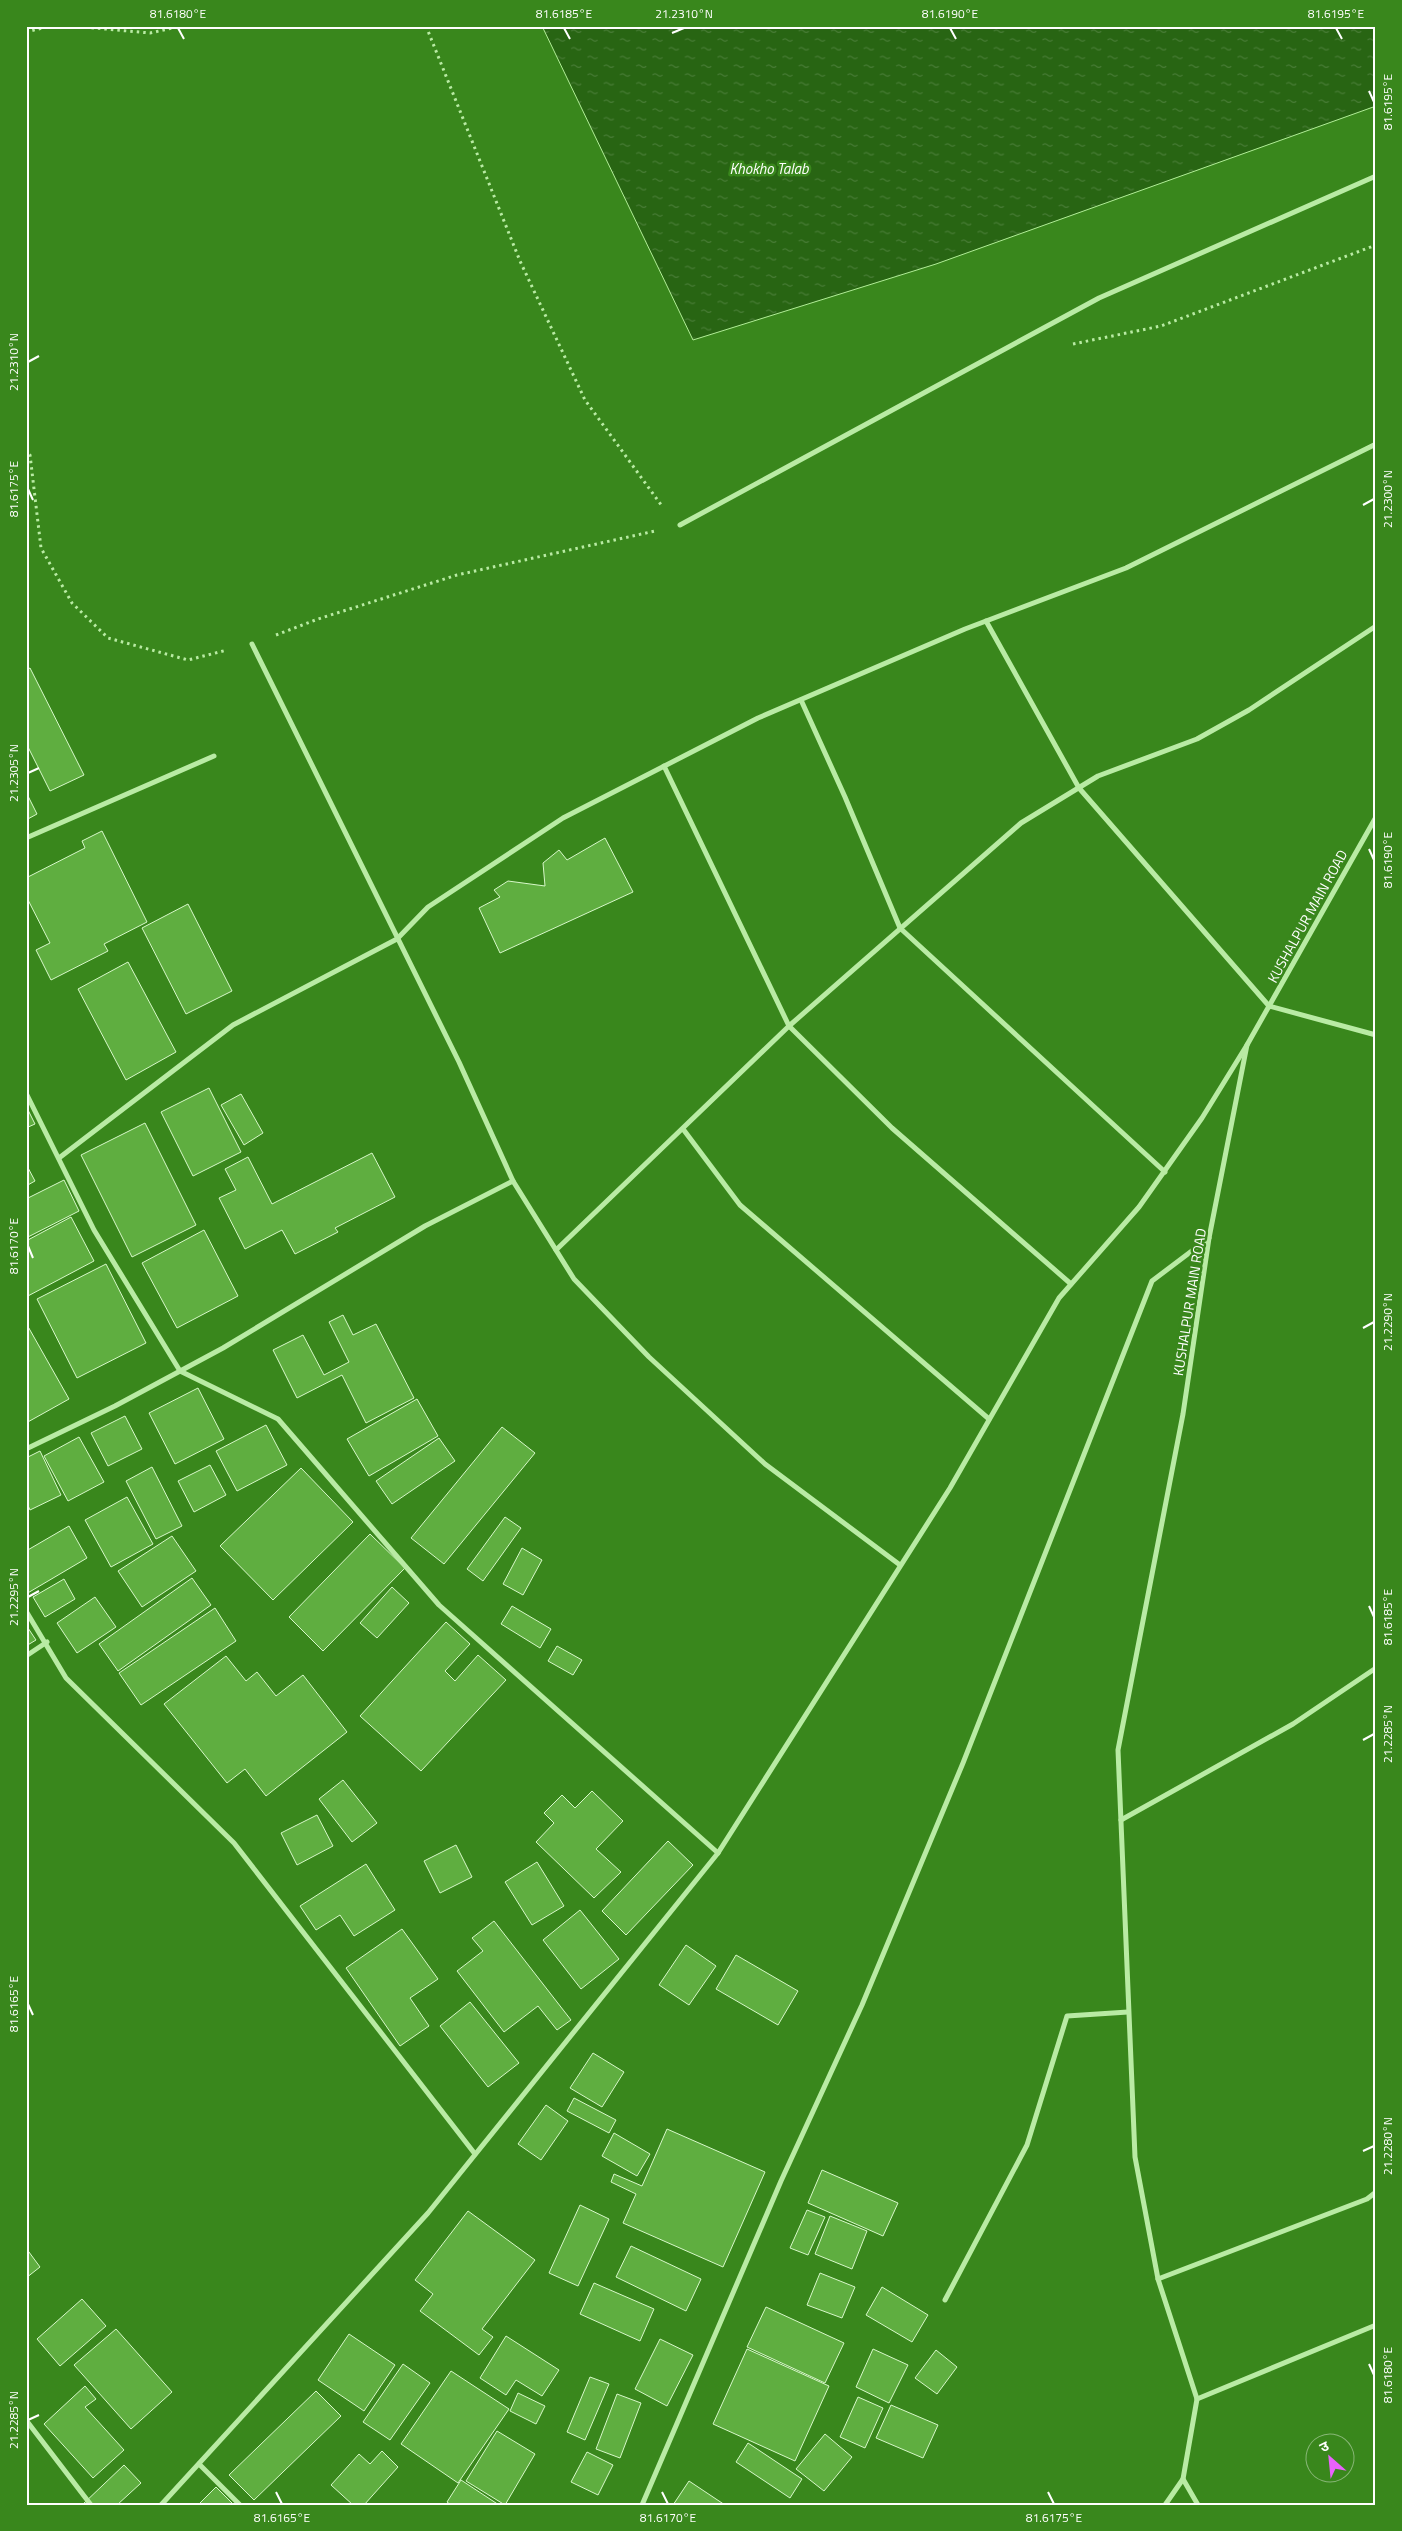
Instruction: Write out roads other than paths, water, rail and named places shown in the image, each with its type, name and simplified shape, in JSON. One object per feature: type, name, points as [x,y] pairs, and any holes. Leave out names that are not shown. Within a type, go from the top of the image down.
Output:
[{"type":"street","points":[[680,525],[1099,298],[1376,176]]},
{"type":"street","points":[[59,1158],[233,1025],[397,939],[428,907],[563,818],[758,718],[986,621],[1126,568],[1376,444]]},
{"type":"street","points":[[986,621],[1079,788],[1269,1006],[1376,1035]]},
{"type":"street","points":[[556,1250],[788,1026],[1021,823],[1098,776],[1197,739],[1249,710],[1376,626]]},
{"type":"street","points":[[252,644],[459,1062],[513,1181],[574,1279],[649,1357],[758,1457],[900,1565]]},
{"type":"street","points":[[800,700],[846,797],[900,928],[1165,1172]]},
{"type":"street","points":[[26,838],[214,756]]},
{"type":"street","points":[[664,766],[788,1026],[892,1128],[1071,1284]]},
{"type":"street","name":"KUSHALPUR MAIN ROAD","points":[[1197,2398],[1158,2279],[1135,2157],[1118,1750],[1183,1414],[1209,1238],[1248,1045],[1376,817]]},
{"type":"street","points":[[161,2505],[428,2213],[718,1852],[950,1488],[1060,1298],[1139,1207],[1165,1172],[1248,1045]]},
{"type":"street","points":[[26,1093],[94,1230],[180,1371],[278,1419],[439,1604],[718,1852]]},
{"type":"street","points":[[682,1129],[740,1205],[989,1419]]},
{"type":"street","points":[[26,1449],[223,1348],[425,1226],[513,1181]]},
{"type":"street","points":[[642,2505],[781,2181],[862,2005],[963,1763],[1152,1282],[1209,1238]]},
{"type":"street","points":[[26,1610],[47,1642],[66,1678],[234,1843],[475,2154]]},
{"type":"street","points":[[26,1656],[47,1642]]},
{"type":"street","points":[[1121,1820],[1293,1724],[1376,1668]]},
{"type":"street","points":[[945,2300],[1027,2145],[1067,2016],[1128,2012]]},
{"type":"street","points":[[1158,2279],[1367,2199],[1376,2192]]},
{"type":"street","points":[[1165,2505],[1183,2479],[1197,2398],[1376,2325]]},
{"type":"street","points":[[26,2420],[91,2505]]},
{"type":"street","points":[[199,2464],[240,2505]]},
{"type":"street","points":[[1183,2479],[1198,2505]]},
{"type":"water","name":"Khokho Talab","points":[[542,26],[1376,26],[1376,106],[936,264],[693,340]]}]
